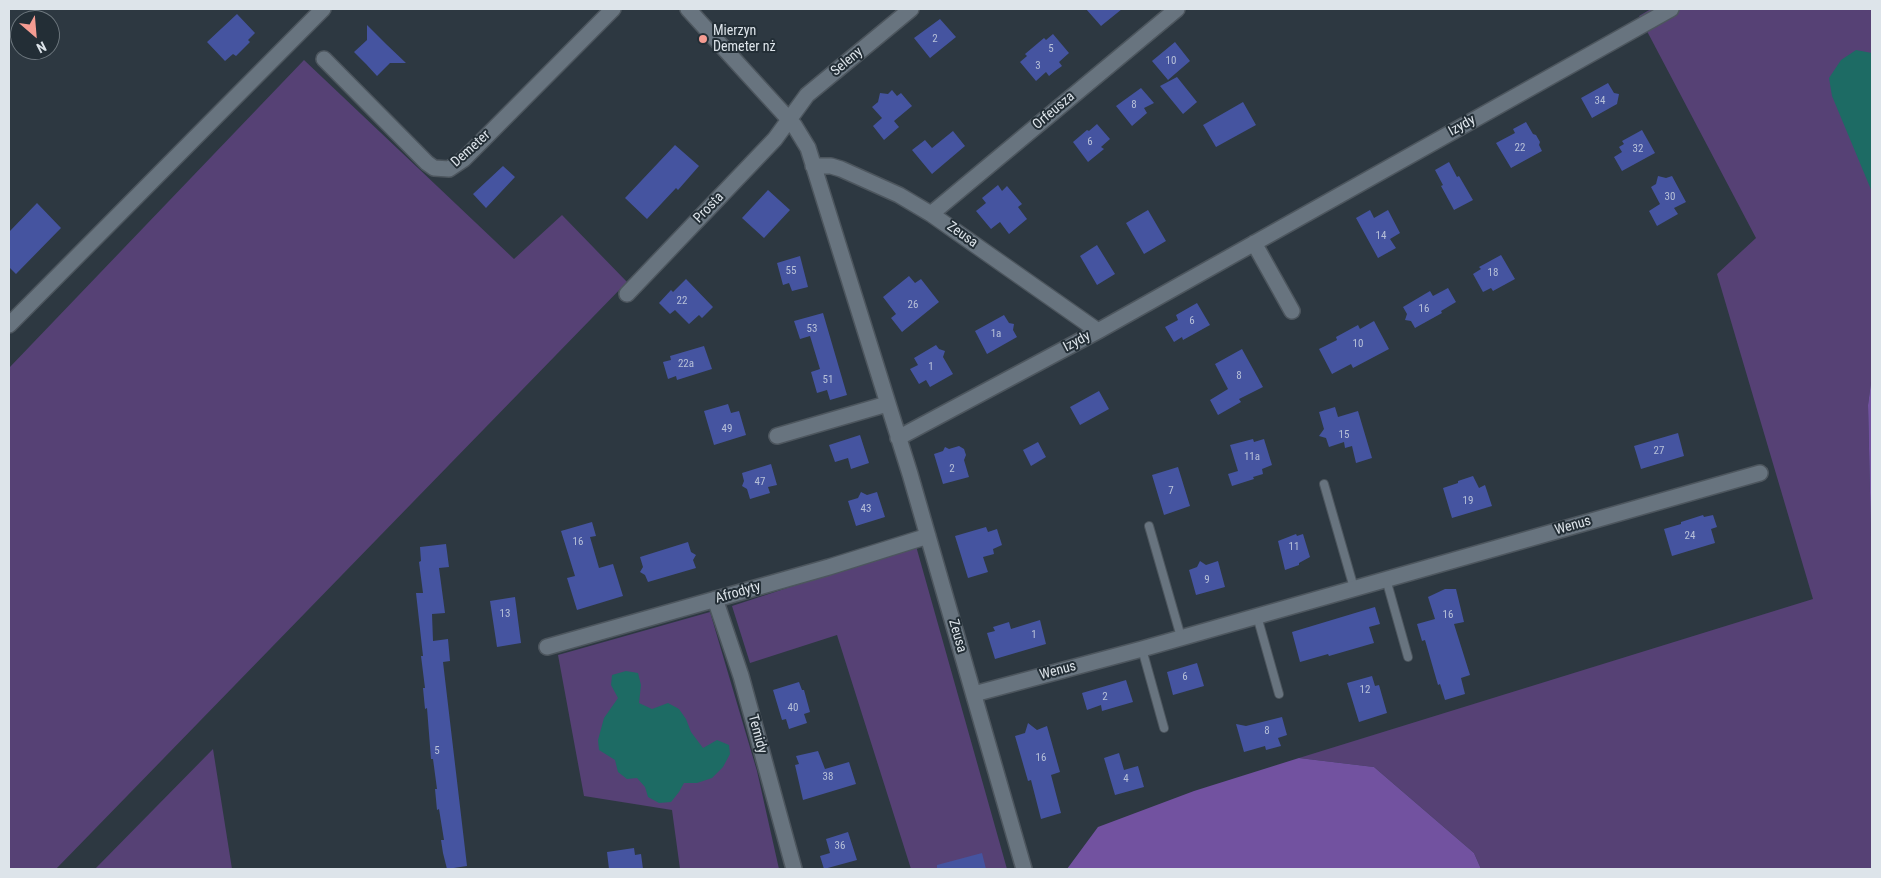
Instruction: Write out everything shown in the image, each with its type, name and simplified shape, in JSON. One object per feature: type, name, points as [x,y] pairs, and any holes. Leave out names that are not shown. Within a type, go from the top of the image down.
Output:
[{"type":"street","points":[[9,325],[323,9]]},
{"type":"street","name":"Demeter","points":[[324,59],[427,163],[434,168],[449,169],[464,159],[612,9]]},
{"type":"street","name":"Zeusa","points":[[688,9],[789,120],[805,141],[928,536],[1024,869]]},
{"type":"street","name":"Seleny","points":[[789,120],[807,95],[911,9]]},
{"type":"street","name":"Orfeusza","points":[[931,214],[1177,9]]},
{"type":"street","name":"Izydy","points":[[898,438],[1098,331],[1671,9]]},
{"type":"street","name":"Prosta","points":[[627,294],[775,139],[789,120]]},
{"type":"street","name":"Zeusa","points":[[813,166],[831,166],[899,195],[931,214],[1098,331]]},
{"type":"street","points":[[1254,243],[1292,311]]},
{"type":"street","points":[[777,436],[887,404]]},
{"type":"street","name":"Wenus","points":[[974,694],[1142,649],[1760,473]]},
{"type":"street","name":"Afrodyty","points":[[547,647],[829,567],[928,536]]},
{"type":"street","name":"Temidy","points":[[715,599],[741,676],[794,869]]},
{"type":"lane","points":[[1324,484],[1354,588]]},
{"type":"lane","points":[[1149,526],[1182,637]]},
{"type":"lane","points":[[1386,579],[1408,657]]},
{"type":"lane","points":[[1257,616],[1279,694]]},
{"type":"lane","points":[[1142,649],[1164,728]]},
{"type":"shaded area","points":[[1651,9],[1872,9],[1872,375],[1868,405],[1872,537],[1872,869],[1481,869],[1474,853],[1374,767],[1299,758],[1813,599],[1717,274],[1756,238],[1639,16]]},
{"type":"shaded area","points":[[1856,50],[1872,53],[1872,192],[1832,96],[1829,78],[1841,60]]},
{"type":"shaded area","points":[[304,60],[514,259],[562,215],[627,282],[56,869],[9,869],[9,368]]},
{"type":"shaded area","points":[[1872,375],[1872,537],[1868,405]]},
{"type":"shaded area","points":[[916,546],[1007,869],[911,869],[837,635],[750,663],[732,606]]},
{"type":"shaded area","points":[[710,612],[757,771],[779,869],[680,869],[672,810],[584,796],[558,655]]},
{"type":"shaded area","points":[[626,671],[638,673],[641,685],[639,703],[652,709],[668,703],[679,709],[686,719],[691,732],[703,748],[717,740],[729,745],[730,754],[723,767],[712,778],[697,783],[684,783],[671,802],[659,803],[648,797],[645,787],[637,778],[627,779],[618,772],[615,760],[599,750],[598,740],[604,718],[618,698],[611,685],[612,675]]},
{"type":"shaded area","points":[[213,749],[232,869],[95,869]]},
{"type":"shaded area","points":[[1299,758],[1374,767],[1474,853],[1481,869],[1067,869],[1098,827],[1194,791]]},
{"type":"building","points":[[1086,9],[1122,9],[1101,26]]},
{"type":"building","points":[[237,14],[255,33],[248,40],[250,42],[236,56],[233,54],[225,61],[207,42]]},
{"type":"building","points":[[940,19],[956,37],[930,58],[914,38]]},
{"type":"building","points":[[367,25],[406,63],[390,63],[377,76],[354,52],[367,40]]},
{"type":"building","points":[[1053,34],[1069,53],[1059,62],[1062,66],[1049,76],[1046,72],[1036,81],[1020,62],[1027,56],[1025,54],[1044,38],[1046,40]]},
{"type":"building","points":[[1175,42],[1190,61],[1168,80],[1152,61]]},
{"type":"building","points":[[1177,77],[1197,102],[1183,114],[1160,86]]},
{"type":"building","points":[[1608,83],[1614,93],[1619,94],[1617,104],[1592,118],[1581,98]]},
{"type":"building","points":[[1141,88],[1154,103],[1144,108],[1147,113],[1132,126],[1116,106]]},
{"type":"building","points":[[892,90],[897,96],[901,93],[912,106],[894,121],[899,127],[884,140],[873,126],[882,118],[872,107],[878,102],[880,93],[888,94]]},
{"type":"building","points":[[1243,102],[1256,125],[1216,147],[1203,125]]},
{"type":"building","points":[[1526,122],[1540,142],[1539,145],[1542,151],[1511,168],[1496,143],[1515,133],[1513,129]]},
{"type":"building","points":[[1097,124],[1110,139],[1101,147],[1104,149],[1088,162],[1073,142]]},
{"type":"building","points":[[1642,130],[1655,153],[1622,171],[1614,157],[1622,152],[1619,147],[1624,144],[1622,141]]},
{"type":"building","points":[[953,131],[965,146],[932,174],[912,150],[925,140],[932,148]]},
{"type":"building","points":[[675,145],[699,166],[678,190],[676,188],[647,219],[625,198]]},
{"type":"building","points":[[1449,162],[1473,200],[1454,210],[1435,170]]},
{"type":"building","points":[[503,166],[515,177],[486,208],[473,194]]},
{"type":"building","points":[[1658,176],[1666,178],[1672,176],[1686,202],[1674,208],[1678,214],[1657,226],[1649,211],[1660,204],[1651,187],[1656,184]]},
{"type":"building","points":[[998,185],[1002,191],[1007,186],[1022,204],[1018,207],[1027,219],[1009,234],[1000,222],[991,229],[976,211],[986,203],[982,198]]},
{"type":"building","points":[[768,190],[790,210],[764,238],[742,218]]},
{"type":"building","points":[[37,203],[61,228],[16,274],[9,267],[9,232]]},
{"type":"building","points":[[1148,210],[1166,241],[1144,254],[1126,223]]},
{"type":"building","points":[[1370,210],[1374,218],[1388,210],[1400,233],[1390,239],[1396,248],[1378,258],[1356,218]]},
{"type":"building","points":[[1097,245],[1115,274],[1097,285],[1080,256]]},
{"type":"building","points":[[1501,255],[1515,279],[1493,291],[1491,288],[1483,292],[1473,274],[1481,269],[1479,267]]},
{"type":"building","points":[[800,256],[808,287],[792,291],[789,283],[783,285],[777,263]]},
{"type":"building","points":[[909,276],[915,283],[921,279],[939,302],[902,332],[891,318],[896,314],[883,297]]},
{"type":"building","points":[[686,279],[713,307],[702,318],[699,315],[689,324],[675,310],[670,314],[659,303],[671,290],[673,292]]},
{"type":"building","points":[[1448,288],[1456,302],[1441,311],[1442,313],[1415,328],[1411,321],[1405,320],[1407,314],[1403,307],[1430,291],[1433,296]]},
{"type":"building","points":[[1197,303],[1210,325],[1183,340],[1182,337],[1174,342],[1165,327],[1178,320],[1176,315]]},
{"type":"building","points":[[823,313],[847,395],[830,400],[827,390],[817,393],[811,372],[820,369],[810,336],[800,339],[794,321]]},
{"type":"building","points":[[1004,315],[1009,323],[1014,324],[1013,330],[1017,337],[987,354],[975,331]]},
{"type":"building","points":[[1374,321],[1389,349],[1353,368],[1351,364],[1332,374],[1319,349],[1337,340],[1336,337],[1358,325],[1360,329]]},
{"type":"building","points":[[936,345],[939,349],[945,351],[943,357],[953,374],[930,387],[926,380],[919,384],[910,369],[918,365],[914,358]]},
{"type":"building","points":[[704,346],[712,369],[677,380],[676,376],[668,379],[663,362],[671,360],[670,356]]},
{"type":"building","points":[[1242,349],[1263,387],[1239,399],[1241,402],[1218,415],[1210,400],[1228,389],[1215,364]]},
{"type":"building","points":[[1099,391],[1109,409],[1080,425],[1070,407]]},
{"type":"building","points":[[728,404],[731,413],[739,411],[746,435],[714,445],[704,411]]},
{"type":"building","points":[[1335,407],[1338,417],[1358,411],[1372,458],[1356,463],[1352,446],[1345,448],[1344,442],[1329,447],[1326,438],[1319,436],[1324,429],[1319,412]]},
{"type":"building","points":[[1678,433],[1684,456],[1641,469],[1634,446]]},
{"type":"building","points":[[860,435],[869,463],[851,469],[848,458],[835,462],[829,445]]},
{"type":"building","points":[[1253,439],[1254,442],[1264,439],[1272,465],[1262,469],[1263,474],[1253,477],[1254,479],[1232,486],[1228,474],[1238,471],[1230,445]]},
{"type":"building","points":[[1038,442],[1046,457],[1031,466],[1023,450]]},
{"type":"building","points":[[959,446],[964,449],[966,455],[964,460],[969,477],[943,484],[934,454],[943,451],[945,447],[949,449]]},
{"type":"building","points":[[771,464],[777,485],[768,487],[770,493],[750,499],[747,489],[742,486],[744,481],[742,473]]},
{"type":"building","points":[[1178,467],[1190,506],[1164,515],[1152,475]]},
{"type":"building","points":[[1473,476],[1479,488],[1485,485],[1492,506],[1452,518],[1443,488]]},
{"type":"building","points":[[861,492],[867,495],[877,492],[885,517],[856,526],[848,501],[858,498]]},
{"type":"building","points":[[1703,515],[1704,517],[1713,515],[1717,527],[1711,529],[1715,543],[1672,556],[1664,529]]},
{"type":"building","points":[[592,522],[596,536],[590,537],[599,568],[613,564],[623,596],[577,610],[567,578],[575,576],[561,531]]},
{"type":"building","points":[[986,527],[988,532],[997,529],[1002,545],[993,549],[994,554],[983,557],[988,572],[968,578],[955,536]]},
{"type":"building","points":[[1296,534],[1297,536],[1303,534],[1310,557],[1299,563],[1299,565],[1285,570],[1278,541]]},
{"type":"building","points":[[688,542],[691,552],[696,555],[693,560],[696,568],[648,582],[645,575],[640,572],[643,567],[640,557]]},
{"type":"building","points":[[446,544],[449,567],[439,568],[445,613],[432,614],[433,641],[448,639],[450,661],[443,662],[467,866],[447,869],[441,840],[444,840],[439,809],[437,810],[435,789],[437,789],[433,759],[431,759],[427,708],[425,709],[423,688],[425,688],[421,656],[423,656],[416,593],[423,593],[419,562],[421,561],[420,547]]},
{"type":"building","points":[[1200,561],[1206,565],[1218,561],[1225,587],[1196,595],[1189,570],[1197,567]]},
{"type":"building","points":[[1445,589],[1456,589],[1464,622],[1454,624],[1470,675],[1461,678],[1465,694],[1445,700],[1440,684],[1438,685],[1425,640],[1422,641],[1417,624],[1435,619],[1428,597]]},
{"type":"building","points":[[515,597],[521,643],[497,647],[490,601]]},
{"type":"building","points":[[1375,607],[1380,624],[1369,627],[1374,643],[1300,662],[1292,632]]},
{"type":"building","points":[[1040,620],[1046,644],[995,659],[987,633],[995,631],[993,627],[1009,622],[1011,629]]},
{"type":"building","points":[[1197,663],[1204,686],[1173,695],[1167,672]]},
{"type":"building","points":[[1372,676],[1375,686],[1379,685],[1387,713],[1359,722],[1347,683]]},
{"type":"building","points":[[1126,680],[1133,702],[1102,711],[1101,705],[1087,710],[1082,693]]},
{"type":"building","points":[[799,682],[802,690],[804,690],[810,712],[804,714],[807,723],[789,729],[786,719],[782,720],[773,690]]},
{"type":"building","points":[[1282,717],[1287,735],[1278,738],[1281,746],[1266,750],[1265,746],[1244,752],[1236,724],[1246,726]]},
{"type":"building","points":[[1028,723],[1037,730],[1047,726],[1060,772],[1051,775],[1061,813],[1041,819],[1031,780],[1028,781],[1015,736],[1025,733]]},
{"type":"building","points":[[818,751],[825,769],[849,762],[856,784],[803,800],[795,765],[799,764],[796,756]]},
{"type":"building","points":[[1119,753],[1124,770],[1138,766],[1144,787],[1115,795],[1104,758]]},
{"type":"building","points":[[848,832],[857,860],[824,869],[820,856],[830,853],[826,839]]},
{"type":"building","points":[[634,848],[635,855],[641,854],[643,869],[609,869],[607,852]]},
{"type":"building","points":[[982,853],[986,869],[937,869],[937,865]]},
{"type":"place","name":"Mierzyn Demeter nż","points":[[703,39]]}]
